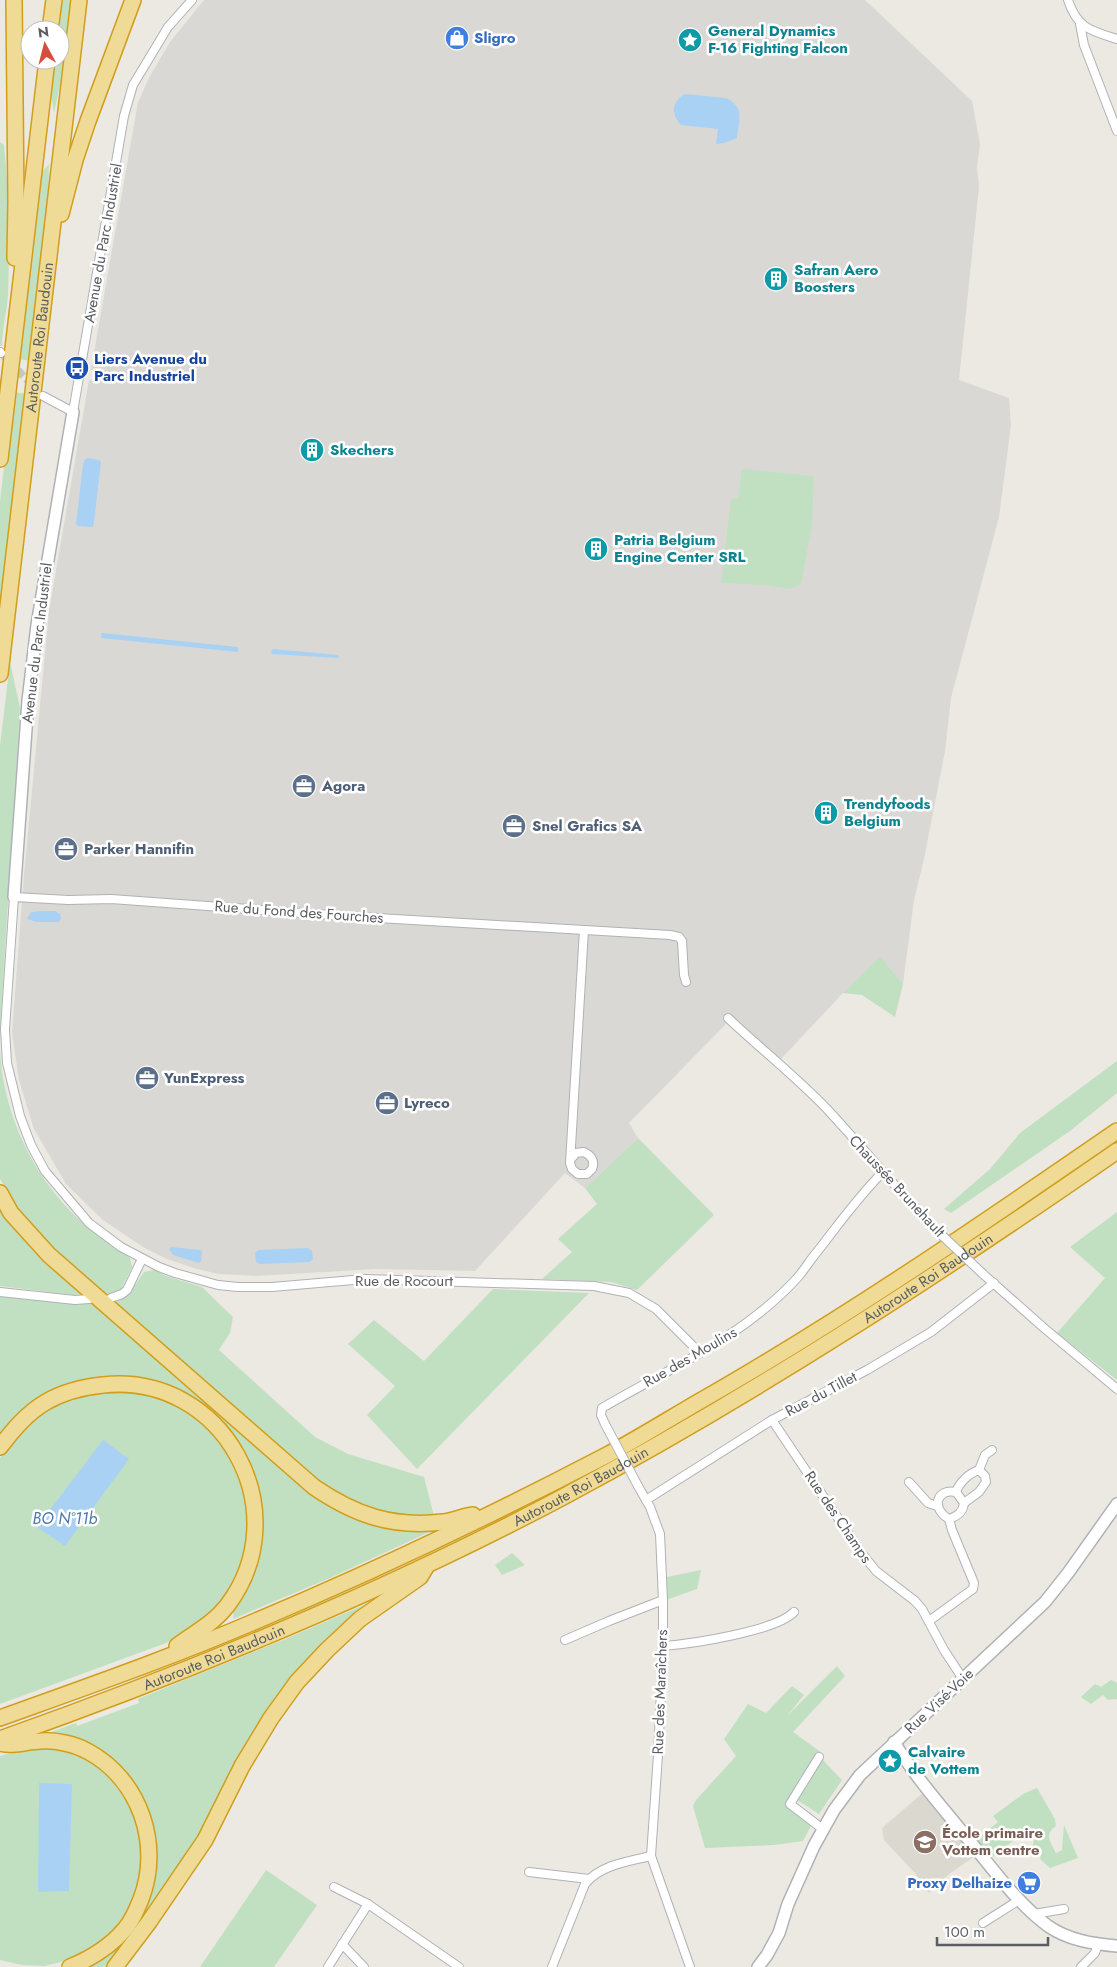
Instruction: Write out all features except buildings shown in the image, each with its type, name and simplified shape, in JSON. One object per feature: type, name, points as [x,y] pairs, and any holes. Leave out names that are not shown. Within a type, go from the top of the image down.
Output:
[{"type":"highway","points":[[14,0],[16,202],[14,281],[18,307]]},
{"type":"highway","points":[[51,20],[54,0]]},
{"type":"highway","name":"Autoroute Roi Baudouin","points":[[0,674],[79,0]]},
{"type":"highway","points":[[50,241],[59,222],[75,160],[99,88],[133,0]]},
{"type":"highway","name":"Autoroute Roi Baudouin","points":[[0,459],[46,70]]},
{"type":"highway","name":"Autoroute Roi Baudouin","points":[[158,1660],[255,1622],[381,1567],[609,1453],[746,1375],[969,1234],[1117,1131]]},
{"type":"highway","name":"Autoroute Roi Baudouin","points":[[0,1739],[137,1689],[332,1608],[561,1498],[754,1389],[865,1321],[1117,1151]]},
{"type":"highway","points":[[0,1193],[11,1213],[55,1262],[314,1487],[340,1504],[387,1521],[415,1523],[444,1522],[490,1514]]},
{"type":"highway","points":[[0,1447],[26,1417],[46,1402],[65,1393],[91,1386],[120,1383],[155,1389],[192,1405],[210,1418],[226,1437],[240,1458],[251,1488],[256,1516],[249,1562],[238,1590],[226,1607],[208,1625],[158,1660],[0,1718]]},
{"type":"highway","points":[[115,1967],[149,1922],[204,1840],[242,1766],[270,1718],[297,1682],[360,1619],[420,1578],[429,1563]]},
{"type":"highway","points":[[0,1743],[7,1745],[42,1740],[63,1743],[88,1751],[107,1764],[122,1779],[142,1811],[150,1849],[148,1875],[136,1911],[126,1928],[108,1947],[90,1959],[70,1967]]},
{"type":"street","name":"Avenue du Parc Industriel","points":[[142,1259],[121,1248],[89,1223],[45,1171],[31,1145],[20,1116],[7,1063],[5,1029],[28,701],[36,625],[124,116],[133,85],[168,27],[192,0]]},
{"type":"street","points":[[1068,0],[1071,10],[1080,24],[1084,45],[1117,131]]},
{"type":"street","points":[[1080,24],[1091,31],[1117,39]]},
{"type":"street","points":[[43,396],[73,412]]},
{"type":"street","name":"Rue du Fond des Fourches","points":[[14,897],[68,900],[120,899],[344,916],[670,935],[679,937],[682,941],[686,982]]},
{"type":"street","points":[[571,1159],[584,930]]},
{"type":"street","name":"Chaussée Brunehault","points":[[728,1018],[778,1062],[826,1109],[932,1226],[994,1283],[1117,1389]]},
{"type":"street","name":"Rue des Moulins","points":[[605,1424],[601,1415],[602,1408],[722,1341],[747,1323],[798,1277],[862,1194],[882,1172]]},
{"type":"street","points":[[111,1298],[127,1290],[142,1259]]},
{"type":"street","name":"Rue de Rocourt","points":[[142,1259],[159,1267],[200,1280],[218,1285],[238,1287],[272,1288],[365,1279],[594,1286],[629,1293],[656,1309],[700,1353]]},
{"type":"street","name":"Rue du Tillet","points":[[646,1500],[772,1420],[867,1370],[931,1332],[994,1283]]},
{"type":"street","points":[[0,1292],[75,1300],[89,1299]]},
{"type":"street","name":"Rue des Champs","points":[[772,1420],[867,1561],[876,1571],[915,1601],[963,1679]]},
{"type":"street","name":"Rue des Maraîchers","points":[[605,1424],[646,1500],[660,1534],[663,1646],[651,1856],[690,1967]]},
{"type":"street","points":[[979,1470],[985,1455],[992,1450]]},
{"type":"street","points":[[950,1519],[962,1512],[964,1503],[979,1492],[986,1482],[985,1476],[979,1470]]},
{"type":"street","points":[[956,1492],[958,1487],[972,1472],[979,1470]]},
{"type":"street","points":[[908,1482],[928,1503],[937,1506]]},
{"type":"street","points":[[929,1621],[973,1589],[974,1583],[950,1519],[940,1512],[937,1506],[938,1500],[943,1494],[951,1491],[956,1492],[964,1503]]},
{"type":"street","name":"Rue Visé-Voie","points":[[758,1967],[779,1933],[788,1904],[803,1868],[834,1810],[860,1775],[1045,1602],[1117,1504]]},
{"type":"street","points":[[565,1640],[663,1600]]},
{"type":"street","points":[[663,1646],[700,1642],[732,1635],[787,1619],[794,1612]]},
{"type":"street","points":[[894,1742],[950,1819],[1019,1900],[1034,1914],[1058,1931],[1084,1942],[1117,1946]]},
{"type":"street","points":[[819,1757],[790,1804],[824,1830]]},
{"type":"street","points":[[552,1967],[589,1879],[608,1868],[651,1856]]},
{"type":"street","points":[[529,1872],[589,1879]]},
{"type":"street","points":[[334,1887],[368,1904],[459,1967]]},
{"type":"street","points":[[983,1923],[1019,1900]]},
{"type":"street","points":[[328,1967],[368,1904]]},
{"type":"street","points":[[1034,1914],[1064,1909]]},
{"type":"street","points":[[342,1944],[364,1967]]},
{"type":"street","points":[[1081,1967],[1095,1953],[1098,1944]]},
{"type":"shaded area","points":[[204,0],[865,0],[972,101],[980,144],[977,166],[979,187],[959,380],[1009,398],[1011,425],[999,517],[951,698],[945,751],[914,900],[903,984],[880,956],[780,1060],[728,1022],[629,1123],[638,1138],[585,1188],[565,1173],[475,1271],[375,1269],[257,1276],[219,1274],[167,1259],[143,1247],[103,1220],[66,1184],[34,1129],[19,1080],[12,1033],[24,875],[49,611],[89,380],[95,381],[96,371],[91,370],[138,102],[150,76],[170,42]]},
{"type":"shaded area","name":"École primaire Vottem centre","points":[[924,1792],[975,1856],[948,1875],[929,1893],[921,1885],[916,1874],[884,1840],[882,1828]]},
{"type":"green space","points":[[59,0],[73,0],[70,24],[70,20],[56,20]]},
{"type":"green space","points":[[51,70],[63,70],[54,113],[49,82]]},
{"type":"green space","points":[[0,142],[4,145],[9,238],[8,294],[2,347],[0,345]]},
{"type":"green space","points":[[49,164],[48,208],[32,361],[17,359],[38,176]]},
{"type":"green space","points":[[13,392],[28,394],[0,629],[0,501]]},
{"type":"green space","points":[[742,469],[814,476],[812,525],[801,584],[791,589],[763,585],[721,583],[731,499],[738,498]]},
{"type":"green space","points":[[10,662],[20,708],[0,1030],[0,746]]},
{"type":"green space","points":[[880,956],[903,984],[895,1017],[862,995],[843,993]]},
{"type":"green space","points":[[0,1050],[8,1100],[16,1125],[39,1171],[71,1212],[95,1233],[130,1258],[132,1267],[120,1291],[108,1295],[56,1254],[17,1209],[0,1179]]},
{"type":"green space","points":[[1117,1061],[1117,1093],[1070,1131],[951,1213],[944,1209],[990,1169],[1020,1133]]},
{"type":"green space","points":[[638,1138],[714,1215],[637,1290],[611,1282],[542,1279],[572,1252],[558,1239],[597,1204],[585,1188]]},
{"type":"green space","points":[[0,1199],[84,1294],[73,1295],[0,1286]]},
{"type":"green space","points":[[1117,1212],[1117,1380],[1057,1333],[1105,1278],[1070,1247]]},
{"type":"green space","points":[[154,1270],[166,1276],[202,1287],[233,1317],[230,1333],[219,1350],[315,1437],[348,1454],[424,1477],[434,1516],[403,1515],[375,1510],[349,1500],[322,1484],[128,1317],[129,1314],[115,1303],[129,1294],[144,1272]]},
{"type":"green space","points":[[493,1289],[589,1293],[417,1469],[367,1415],[395,1386],[348,1344],[374,1320],[424,1361]]},
{"type":"green space","points":[[0,1295],[74,1303],[93,1303],[317,1493],[438,1528],[330,1578],[233,1619],[234,1606],[250,1573],[244,1455],[168,1389],[66,1390],[0,1441]]},
{"type":"green space","points":[[134,1390],[189,1410],[224,1444],[244,1485],[249,1527],[241,1565],[222,1602],[190,1632],[166,1643],[0,1704],[0,1458],[17,1435],[37,1416],[49,1408],[74,1396],[88,1392]]},
{"type":"green space","points":[[512,1553],[525,1565],[502,1575],[495,1565]]},
{"type":"green space","points":[[701,1570],[697,1589],[666,1600],[667,1577]]},
{"type":"green space","points":[[389,1594],[319,1654],[203,1837],[112,1961],[107,1967],[85,1967],[141,1913],[151,1894],[154,1876],[123,1774],[43,1735],[76,1723],[77,1726],[139,1703],[138,1699],[288,1638]]},
{"type":"green space","points":[[837,1666],[845,1676],[793,1732],[822,1753],[820,1757],[842,1780],[819,1814],[797,1800],[790,1804],[789,1807],[811,1826],[803,1841],[774,1845],[705,1848],[693,1806],[696,1800],[736,1756],[724,1739],[748,1704],[766,1713],[792,1686],[804,1695],[787,1716]]},
{"type":"green space","points":[[1111,1680],[1117,1683],[1117,1699],[1108,1700],[1103,1695],[1091,1704],[1081,1697],[1095,1684],[1101,1687]]},
{"type":"green space","points":[[49,1746],[72,1752],[90,1760],[105,1771],[130,1800],[142,1837],[142,1881],[123,1922],[107,1939],[88,1952],[65,1961],[44,1966],[22,1965],[0,1960],[0,1756],[13,1752],[13,1749]]},
{"type":"green space","points":[[1037,1788],[1055,1819],[1056,1826],[1050,1832],[1049,1838],[1056,1853],[1062,1850],[1064,1825],[1078,1858],[1050,1868],[1040,1859],[1042,1849],[1033,1857],[1031,1854],[1035,1835],[1028,1829],[990,1859],[976,1840],[998,1822],[993,1816],[1023,1794]]},
{"type":"green space","points":[[266,1870],[317,1905],[274,1967],[200,1967]]},
{"type":"water","points":[[685,94],[726,98],[732,102],[736,106],[739,115],[737,138],[716,144],[718,129],[681,125],[675,117],[674,108],[680,97]]},
{"type":"water","points":[[88,458],[101,462],[93,527],[78,526],[76,524],[83,464],[85,459]]},
{"type":"water","points":[[102,633],[238,647],[238,652],[101,638]]},
{"type":"water","points":[[273,649],[338,655],[339,657],[272,654]]},
{"type":"water","points":[[55,911],[60,914],[61,918],[59,922],[37,922],[27,919],[31,912]]},
{"type":"water","points":[[171,1247],[200,1250],[202,1251],[201,1261],[199,1263],[173,1255],[169,1249]]},
{"type":"water","points":[[308,1248],[312,1251],[313,1259],[310,1262],[260,1264],[256,1262],[255,1253],[258,1250]]},
{"type":"water","name":"BO N°11b","points":[[103,1440],[129,1459],[65,1546],[37,1527]]},
{"type":"water","points":[[39,1783],[72,1784],[69,1891],[38,1892]]},
{"type":"tunnel","points":[[1,353],[34,387]]},
{"type":"place","name":"Sligro","points":[[457,38]]},
{"type":"place","name":"General Dynamics F-16 Fighting Falcon","points":[[690,40]]},
{"type":"place","name":"Safran Aero Boosters","points":[[776,279]]},
{"type":"place","name":"Liers Avenue du Parc Industriel","points":[[77,368]]},
{"type":"place","name":"Skechers","points":[[312,450]]},
{"type":"place","name":"Patria Belgium Engine Center SRL","points":[[596,549]]},
{"type":"place","name":"Agora","points":[[304,786]]},
{"type":"place","name":"Trendyfoods Belgium","points":[[826,813]]},
{"type":"place","name":"Snel Grafics SA","points":[[514,826]]},
{"type":"place","name":"Parker Hannifin","points":[[66,849]]},
{"type":"place","name":"YunExpress","points":[[147,1078]]},
{"type":"place","name":"Lyreco","points":[[387,1103]]},
{"type":"place","name":"Calvaire de Vottem","points":[[890,1761]]},
{"type":"place","name":"École primaire Vottem centre","points":[[925,1842]]},
{"type":"place","name":"Proxy Delhaize","points":[[1029,1883]]}]
